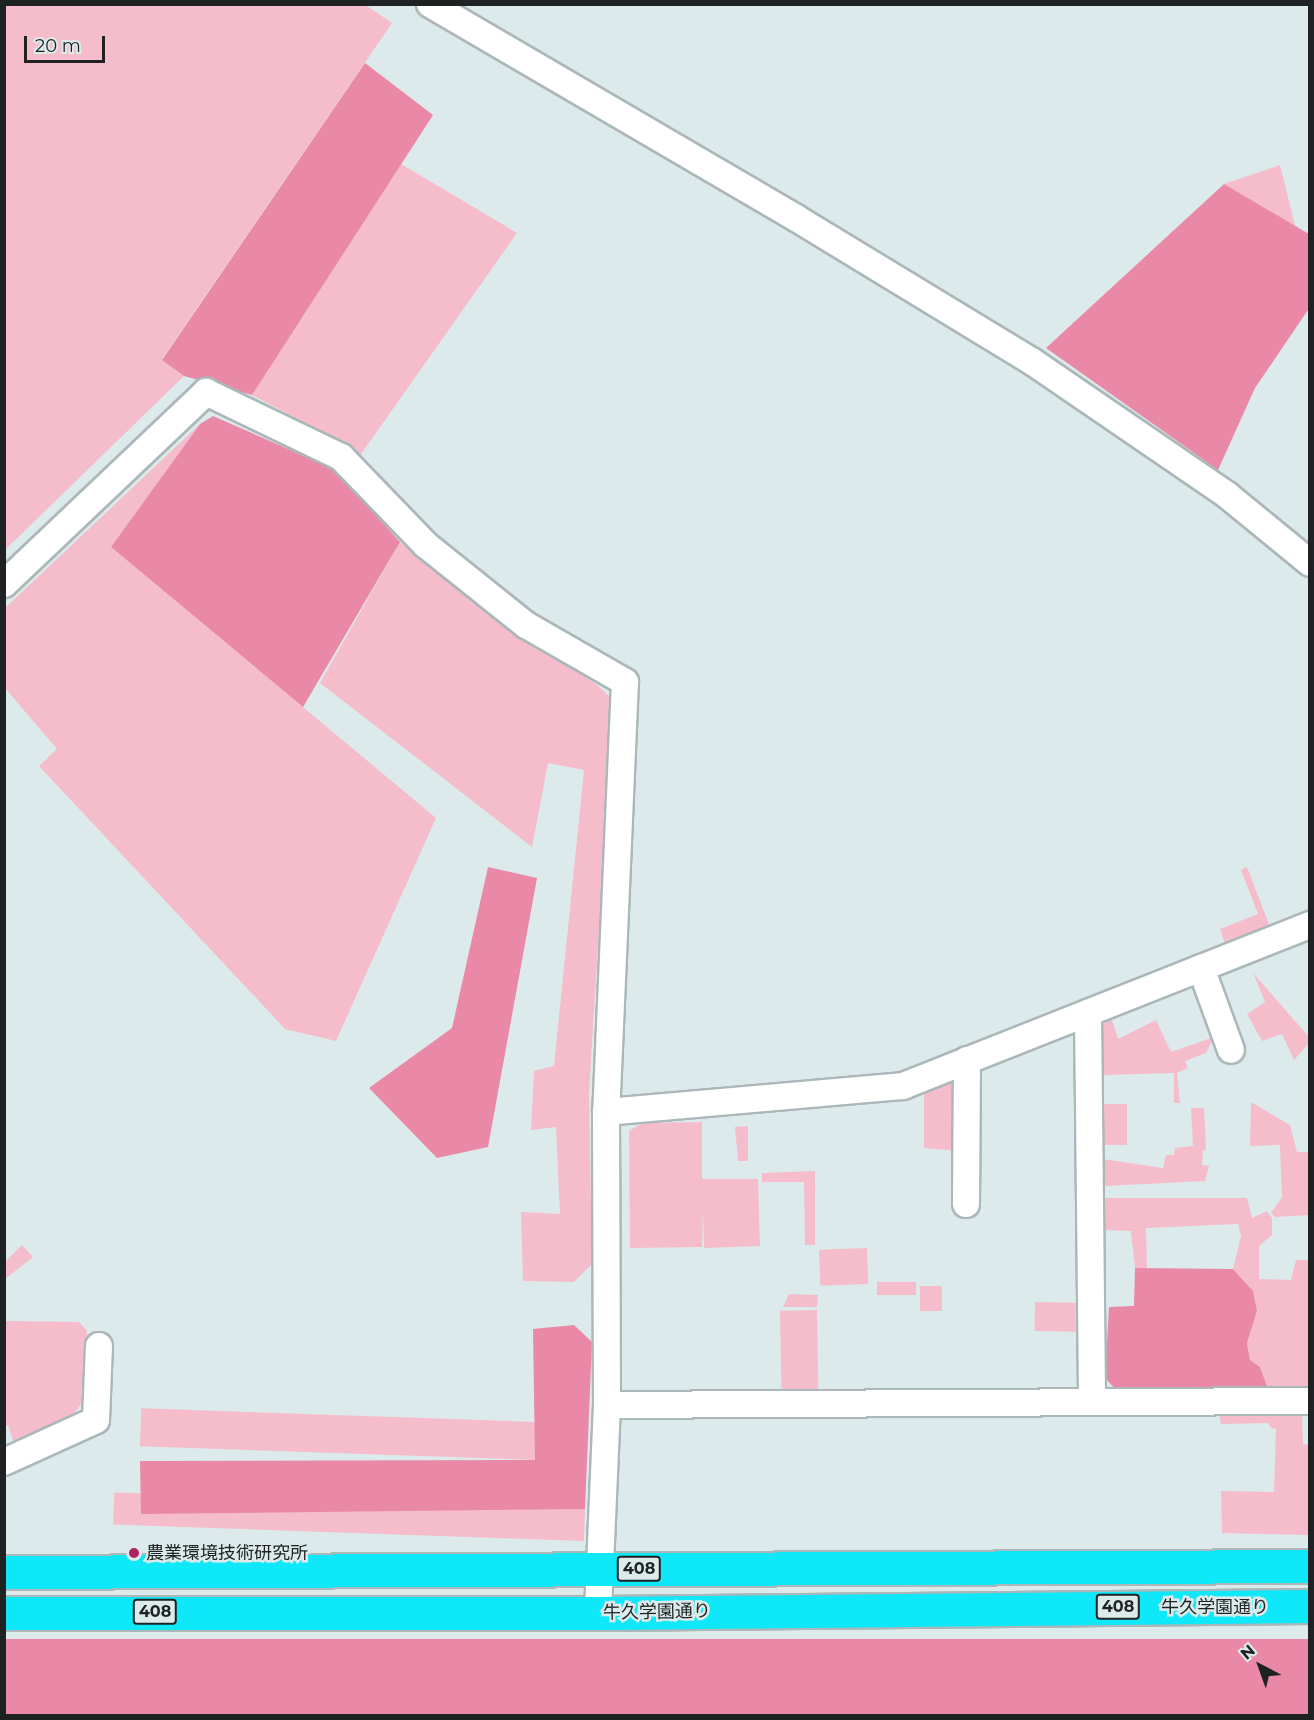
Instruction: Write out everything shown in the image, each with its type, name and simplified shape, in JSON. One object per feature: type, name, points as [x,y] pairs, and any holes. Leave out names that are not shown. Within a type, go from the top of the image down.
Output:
[{"type":"highway","name":"408","points":[[4,1572],[1310,1566]]},
{"type":"highway","name":"牛久学園通り","points":[[4,1613],[598,1613],[1310,1606]]},
{"type":"street","points":[[430,4],[796,218],[1033,362],[1227,495],[1310,564]]},
{"type":"street","points":[[4,584],[206,392],[341,457],[426,545],[526,624],[625,682],[606,1112],[607,1405],[598,1613]]},
{"type":"street","points":[[606,1112],[903,1086],[1310,925]]},
{"type":"street","points":[[1201,968],[1232,1050]]},
{"type":"street","points":[[1088,1013],[1092,1402]]},
{"type":"street","points":[[966,1204],[968,1060]]},
{"type":"street","points":[[4,1462],[96,1420],[99,1346]]},
{"type":"street","points":[[607,1405],[1310,1401]]},
{"type":"shaded area","points":[[364,4],[392,23],[162,359],[184,376],[5,550],[4,5]]},
{"type":"shaded area","points":[[365,63],[433,115],[252,395],[184,376],[162,360]]},
{"type":"shaded area","points":[[401,164],[517,233],[359,457],[348,446],[252,395]]},
{"type":"shaded area","points":[[1280,165],[1295,226],[1224,184]]},
{"type":"shaded area","points":[[1224,184],[1309,234],[1310,307],[1255,388],[1218,470],[1046,348]]},
{"type":"shaded area","points":[[213,416],[334,469],[400,542],[303,707],[111,547],[200,424]]},
{"type":"shaded area","points":[[200,424],[111,547],[436,818],[336,1041],[285,1029],[39,766],[57,749],[5,688],[4,609]]},
{"type":"shaded area","points":[[400,542],[508,627],[596,684],[613,700],[589,1093],[592,1264],[574,1282],[523,1281],[521,1212],[560,1214],[556,1127],[531,1130],[534,1071],[554,1066],[584,770],[548,763],[532,847],[320,683]]},
{"type":"shaded area","points":[[488,867],[537,878],[488,1147],[437,1158],[369,1088],[452,1028]]},
{"type":"shaded area","points":[[1247,867],[1270,927],[1225,944],[1220,929],[1258,914],[1241,870]]},
{"type":"shaded area","points":[[1253,973],[1309,1037],[1309,1043],[1294,1060],[1282,1034],[1262,1041],[1247,1014],[1265,1002]]},
{"type":"shaded area","points":[[1111,1017],[1118,1039],[1156,1020],[1171,1052],[1214,1037],[1206,1053],[1185,1061],[1188,1068],[1177,1073],[1180,1103],[1174,1103],[1174,1073],[1103,1075],[1102,1026]]},
{"type":"shaded area","points":[[952,1080],[959,1090],[960,1151],[924,1148],[924,1092]]},
{"type":"shaded area","points":[[1251,1102],[1290,1125],[1297,1152],[1309,1152],[1309,1215],[1275,1217],[1271,1213],[1282,1197],[1280,1145],[1250,1146]]},
{"type":"shaded area","points":[[1103,1104],[1127,1104],[1127,1145],[1103,1145]]},
{"type":"shaded area","points":[[1191,1108],[1204,1108],[1206,1150],[1203,1150],[1202,1165],[1209,1166],[1205,1181],[1105,1186],[1103,1159],[1163,1168],[1166,1155],[1174,1155],[1175,1148],[1193,1146]]},
{"type":"shaded area","points":[[702,1122],[702,1179],[758,1179],[760,1246],[704,1248],[703,1210],[702,1247],[630,1248],[629,1131],[642,1123]]},
{"type":"shaded area","points":[[748,1126],[748,1161],[738,1161],[735,1127]]},
{"type":"shaded area","points":[[815,1171],[815,1245],[805,1245],[804,1182],[762,1182],[762,1173]]},
{"type":"shaded area","points":[[1102,1198],[1247,1198],[1252,1218],[1267,1211],[1272,1218],[1272,1235],[1259,1246],[1259,1279],[1291,1280],[1296,1260],[1309,1260],[1309,1387],[1268,1389],[1260,1367],[1250,1360],[1247,1343],[1257,1311],[1253,1291],[1233,1269],[1241,1236],[1238,1224],[1146,1228],[1147,1268],[1135,1268],[1131,1231],[1105,1230]]},
{"type":"shaded area","points":[[22,1245],[33,1257],[5,1279],[5,1262]]},
{"type":"shaded area","points":[[867,1248],[868,1284],[820,1286],[819,1250]]},
{"type":"shaded area","points":[[1135,1268],[1233,1269],[1253,1291],[1257,1311],[1247,1343],[1250,1360],[1260,1367],[1268,1389],[1117,1391],[1105,1378],[1109,1307],[1134,1306]]},
{"type":"shaded area","points":[[877,1282],[916,1282],[916,1295],[877,1295]]},
{"type":"shaded area","points":[[920,1286],[942,1286],[942,1311],[920,1311]]},
{"type":"shaded area","points":[[789,1294],[818,1295],[817,1307],[783,1307]]},
{"type":"shaded area","points":[[1035,1302],[1076,1303],[1075,1332],[1034,1331]]},
{"type":"shaded area","points":[[817,1310],[818,1389],[781,1390],[780,1311]]},
{"type":"shaded area","points":[[5,1321],[79,1322],[87,1331],[86,1396],[74,1414],[13,1441],[8,1425],[5,1426]]},
{"type":"shaded area","points":[[574,1325],[592,1342],[585,1509],[141,1514],[140,1461],[535,1460],[533,1329]]},
{"type":"shaded area","points":[[141,1408],[536,1422],[535,1460],[140,1446]]},
{"type":"shaded area","points":[[1219,1413],[1302,1415],[1303,1444],[1309,1445],[1309,1535],[1222,1533],[1221,1491],[1274,1492],[1276,1429],[1271,1428],[1268,1423],[1221,1424]]},
{"type":"shaded area","points":[[114,1493],[585,1509],[584,1541],[113,1525]]},
{"type":"shaded area","points":[[5,1639],[1309,1639],[1309,1715],[5,1715]]},
{"type":"place","name":"農業環境技術研究所","points":[[134,1553]]}]
